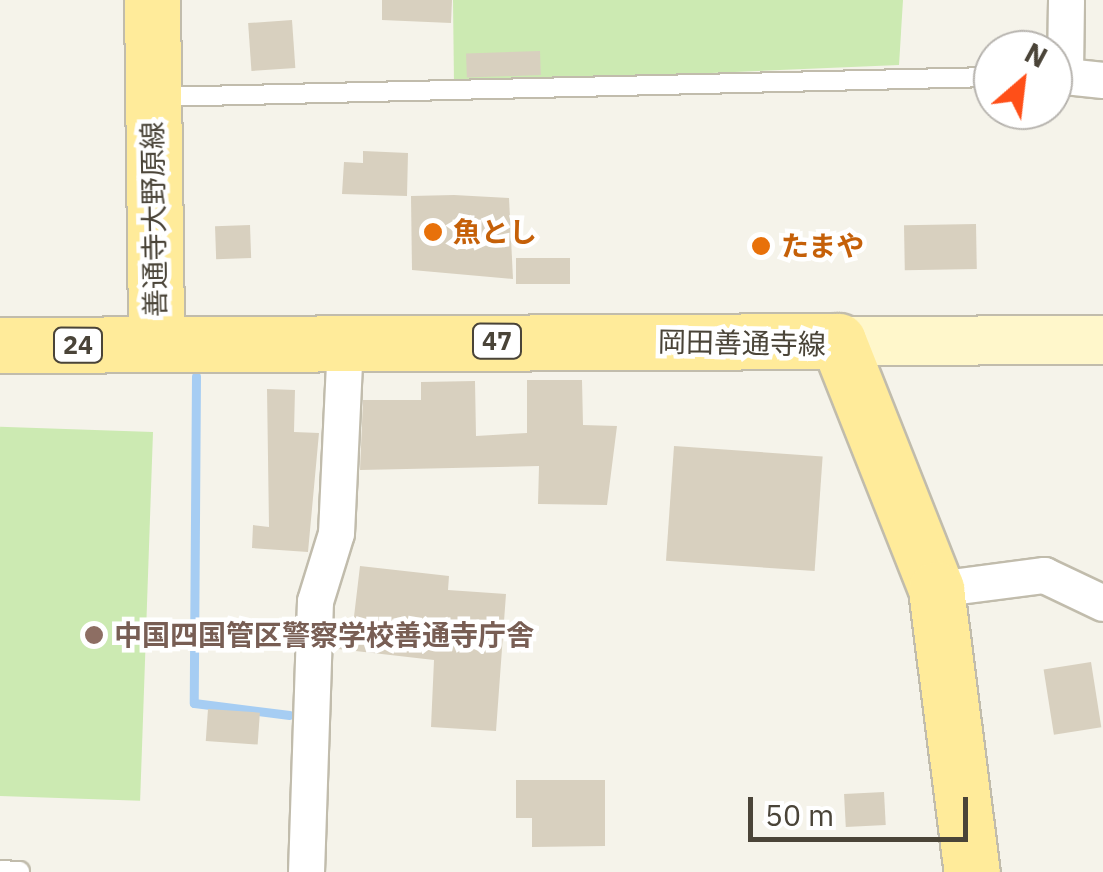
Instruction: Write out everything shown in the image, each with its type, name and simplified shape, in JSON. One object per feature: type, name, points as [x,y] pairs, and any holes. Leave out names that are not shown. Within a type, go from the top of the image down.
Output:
[{"type":"main road","name":"善通寺大野原線","points":[[0,345],[156,342],[152,0]]},
{"type":"main road","name":"岡田善通寺線","points":[[156,342],[344,339],[838,342],[936,589],[972,872]]},
{"type":"street","points":[[1063,30],[1066,0]]},
{"type":"street","points":[[1073,77],[1103,80]]},
{"type":"street","points":[[306,872],[314,602],[336,533],[344,339]]},
{"type":"street","points":[[838,342],[1103,340]]},
{"type":"street","points":[[936,589],[1044,574],[1103,603]]},
{"type":"lane","points":[[153,97],[973,77]]},
{"type":"lane","points":[[0,870],[20,871]]},
{"type":"green space","points":[[453,0],[903,0],[899,65],[454,84]]},
{"type":"green space","name":"中国四国管区警察学校善通寺庁舎","points":[[0,427],[153,432],[140,801],[0,796]]},
{"type":"building","points":[[382,0],[452,0],[451,23],[382,20]]},
{"type":"building","points":[[292,20],[295,68],[251,71],[248,23]]},
{"type":"building","points":[[540,51],[541,75],[467,78],[466,54]]},
{"type":"building","points":[[363,151],[408,153],[407,196],[342,194],[344,162],[363,163]]},
{"type":"building","points":[[411,196],[509,198],[513,279],[412,270]]},
{"type":"building","points":[[976,224],[977,269],[905,270],[904,225]]},
{"type":"building","points":[[250,225],[251,258],[216,259],[215,226]]},
{"type":"building","points":[[516,258],[570,258],[570,284],[516,284]]},
{"type":"building","points":[[527,380],[582,380],[583,425],[617,426],[607,505],[538,504],[539,466],[360,470],[363,400],[421,400],[421,382],[475,381],[476,436],[527,433]]},
{"type":"building","points":[[267,389],[295,390],[294,432],[319,433],[308,552],[252,548],[253,525],[269,527]]},
{"type":"building","points":[[674,446],[823,456],[815,571],[666,561]]},
{"type":"building","points":[[360,566],[449,576],[448,590],[506,594],[496,731],[431,727],[434,660],[338,649],[341,623],[353,625]]},
{"type":"building","points":[[1091,662],[1101,727],[1054,735],[1044,670]]},
{"type":"building","points":[[208,709],[260,713],[258,745],[206,741]]},
{"type":"building","points":[[516,780],[605,780],[605,846],[532,847],[532,818],[516,818]]},
{"type":"building","points":[[884,792],[886,825],[846,827],[844,794]]},
{"type":"waterway","points":[[196,376],[194,703],[289,715]]},
{"type":"place","name":"魚とし","points":[[433,232]]},
{"type":"place","name":"たまや","points":[[761,246]]},
{"type":"place","name":"中国四国管区警察学校善通寺庁舎","points":[[94,635]]}]
